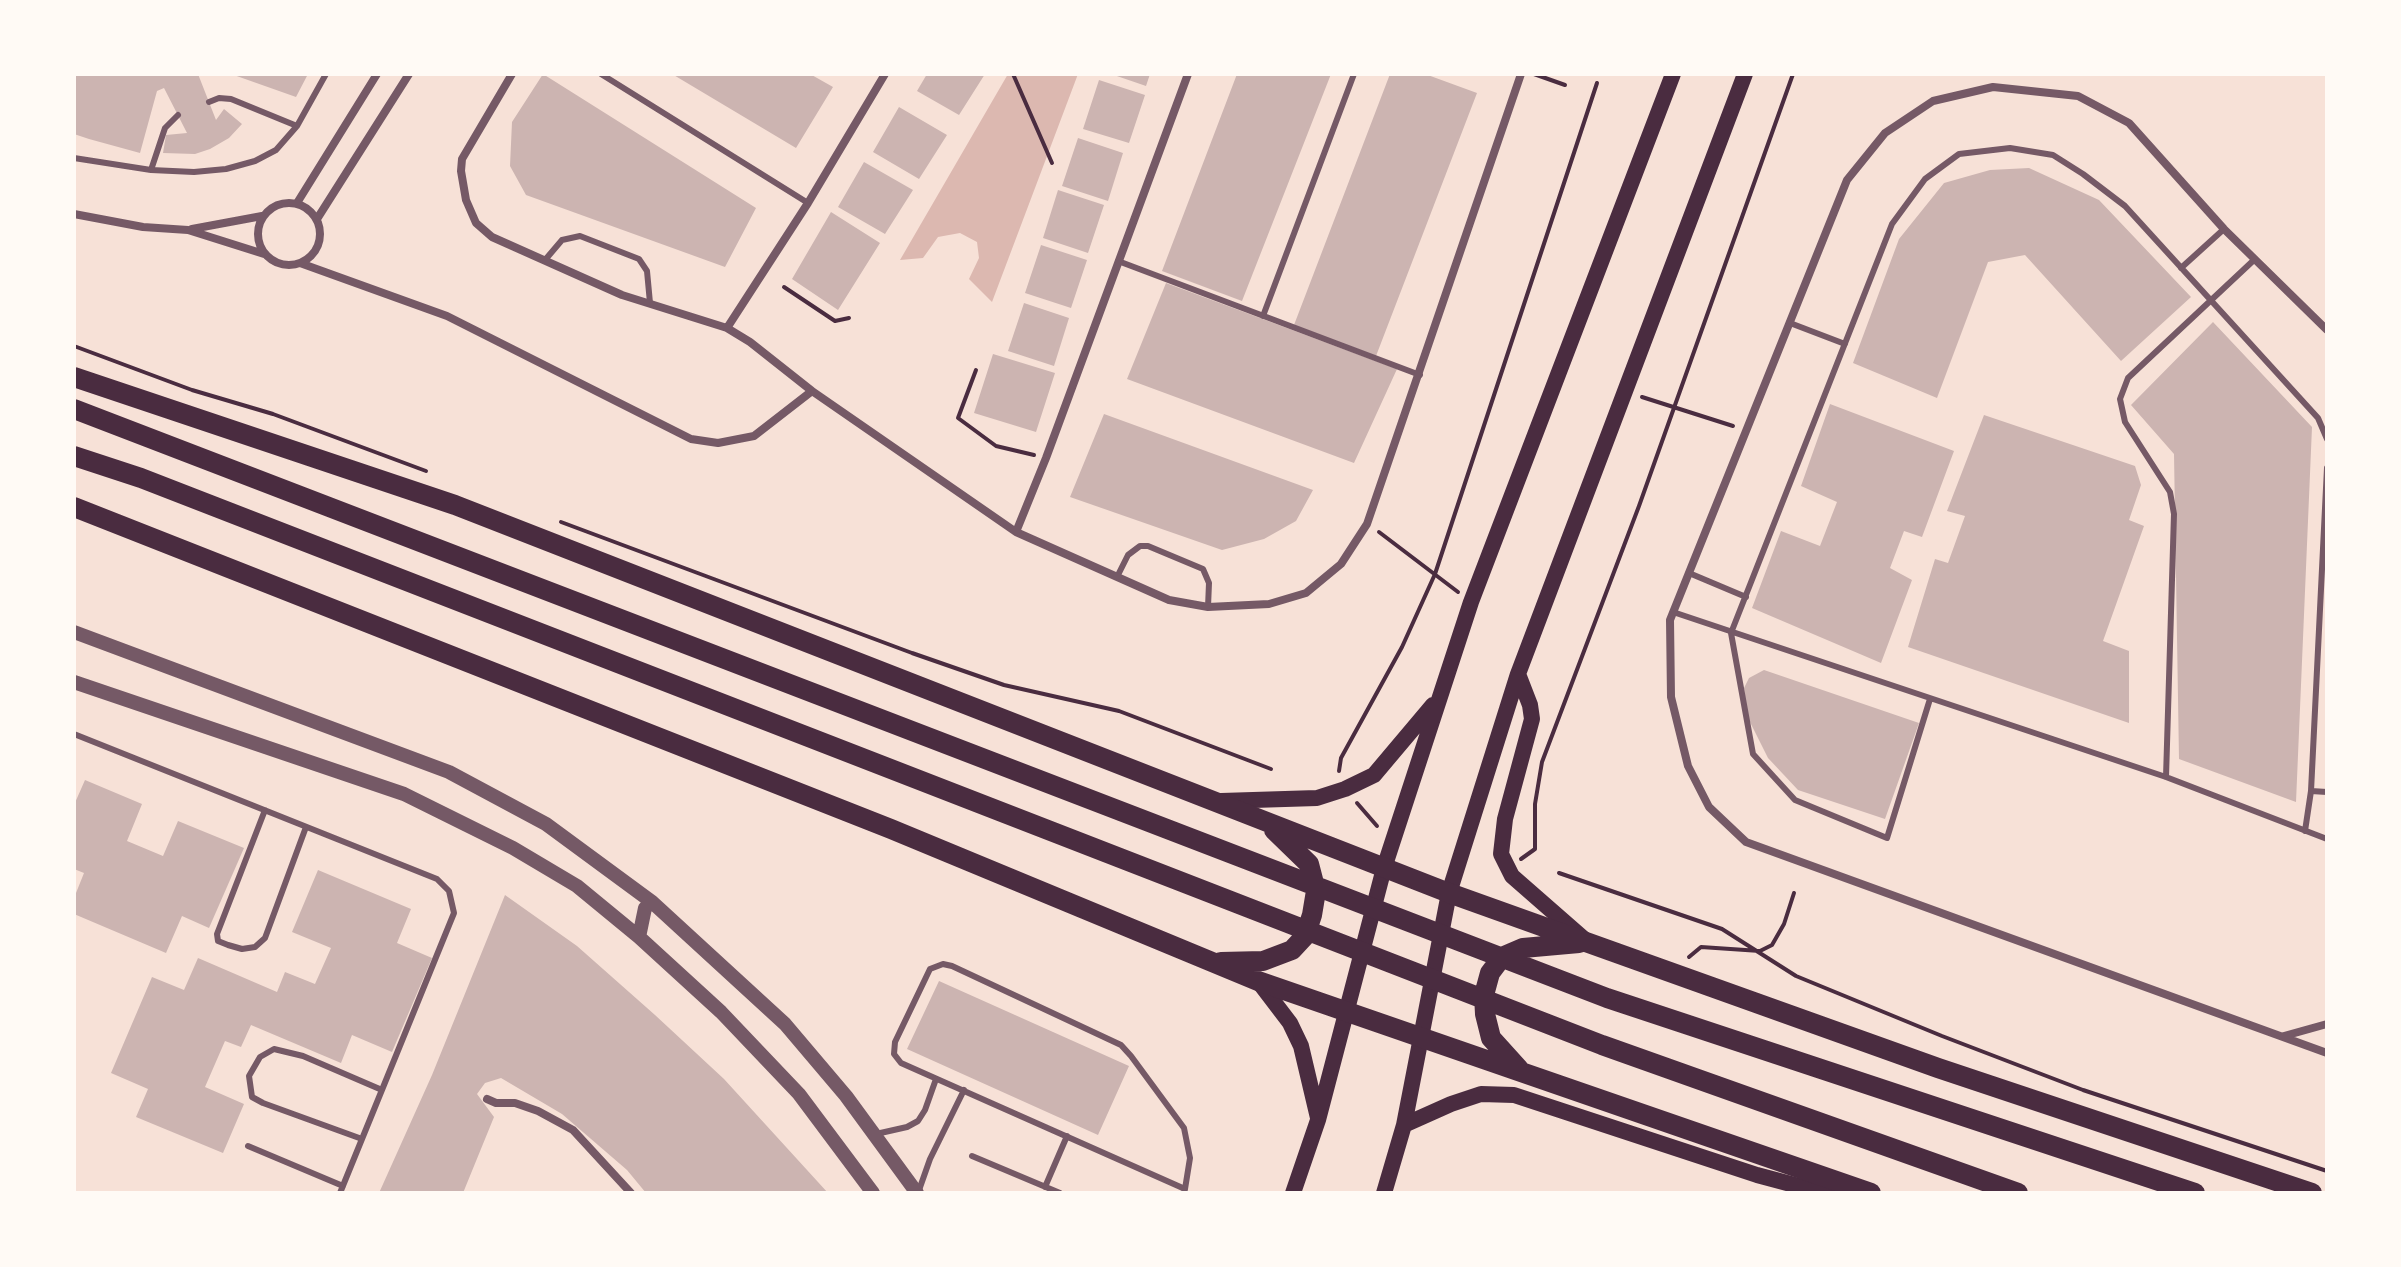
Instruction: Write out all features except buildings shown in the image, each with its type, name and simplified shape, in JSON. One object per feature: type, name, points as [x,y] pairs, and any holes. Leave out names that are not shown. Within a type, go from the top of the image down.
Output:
[{"type":"main road","points":[[1293,1193],[1318,1120],[1384,868],[1471,602],[1673,74]]},
{"type":"main road","points":[[1384,1193],[1404,1125],[1449,893],[1518,674],[1745,74]]},
{"type":"main road","points":[[74,377],[455,505],[1449,893],[1938,1068],[2312,1193]]},
{"type":"main road","points":[[74,409],[1607,998],[2195,1193]]},
{"type":"main road","points":[[74,456],[156,483],[1602,1045],[2018,1193]]},
{"type":"main road","points":[[74,507],[891,829],[1258,981],[1870,1192]]},
{"type":"main road","points":[[1518,674],[1532,719],[1505,819],[1501,854],[1512,876],[1588,942]]},
{"type":"main road","points":[[1212,801],[1317,798],[1345,789],[1374,775],[1440,697]]},
{"type":"main road","points":[[1213,963],[1263,961],[1292,950],[1305,936],[1316,891],[1309,864],[1261,820]]},
{"type":"main road","points":[[1521,1072],[1491,1038],[1484,995],[1490,973],[1502,957],[1523,948],[1588,942]]},
{"type":"main road","points":[[1258,981],[1290,1023],[1301,1046],[1318,1120]]},
{"type":"main road","points":[[1404,1125],[1481,1094],[1514,1095],[1757,1175],[1817,1191],[1870,1192]]},
{"type":"street","points":[[297,203],[377,74]]},
{"type":"street","points":[[317,219],[409,74]]},
{"type":"street","points":[[512,74],[462,159],[466,200],[476,223],[492,237],[622,295],[727,328],[750,342],[812,391],[1016,532],[1169,600],[1208,607],[1269,604],[1306,593],[1341,564],[1367,524],[1521,74]]},
{"type":"street","points":[[1016,532],[1188,74]]},
{"type":"street","points":[[727,328],[808,203],[883,77]]},
{"type":"street","points":[[2327,330],[2224,229],[2129,123],[2078,96],[1993,87],[1933,101],[1885,133],[1847,180],[1670,620],[1671,697],[1688,766],[1709,807],[1746,842],[2327,1053]]},
{"type":"street","points":[[74,214],[143,227],[188,230],[264,254],[274,262],[287,266],[300,263],[317,249],[320,239],[317,219],[309,209],[297,203],[284,203],[272,207],[262,216],[257,229],[258,242],[264,254]]},
{"type":"street","points":[[188,230],[262,216]]},
{"type":"street","points":[[300,263],[447,316],[691,439],[718,443],[754,436],[812,391]]},
{"type":"street","points":[[76,636],[449,772],[546,824],[652,902],[785,1024],[876,1134],[918,1193]]},
{"type":"street","points":[[74,682],[404,794],[513,848],[577,886],[639,937],[721,1012],[799,1094],[873,1193]]},
{"type":"street","points":[[639,937],[645,908],[652,902]]},
{"type":"street","points":[[2283,1036],[2327,1024]]},
{"type":"street","points":[[487,1099],[496,1103],[515,1103],[538,1111],[573,1130],[631,1193]]},
{"type":"lane","points":[[74,158],[151,170],[194,172],[226,169],[255,161],[276,150],[297,126],[326,74]]},
{"type":"lane","points":[[601,74],[808,203]]},
{"type":"lane","points":[[872,74],[883,77]]},
{"type":"lane","points":[[1263,316],[1354,74]]},
{"type":"lane","points":[[209,102],[219,98],[231,99],[297,126]]},
{"type":"lane","points":[[151,170],[165,128],[178,115]]},
{"type":"lane","points":[[1930,699],[1887,838],[1795,800],[1753,754],[1731,633],[1892,224],[1925,179],[1959,154],[2010,148],[2053,155],[2125,206],[2318,418],[2327,439]]},
{"type":"lane","points":[[2181,268],[2224,229]]},
{"type":"lane","points":[[545,260],[562,240],[580,236],[639,259],[647,271],[650,303]]},
{"type":"lane","points":[[2166,777],[2174,514],[2170,492],[2125,422],[2120,399],[2128,378],[2255,259]]},
{"type":"lane","points":[[1118,261],[1420,375]]},
{"type":"lane","points":[[1790,323],[1845,344]]},
{"type":"lane","points":[[2305,831],[2311,791],[2327,468]]},
{"type":"lane","points":[[1117,577],[1128,555],[1140,546],[1148,546],[1203,569],[1209,583],[1208,607]]},
{"type":"lane","points":[[1689,573],[1746,597]]},
{"type":"lane","points":[[1673,612],[2166,777],[2327,839]]},
{"type":"lane","points":[[74,734],[437,879],[449,891],[454,913],[341,1189],[248,1146]]},
{"type":"lane","points":[[2311,791],[2327,792]]},
{"type":"lane","points":[[265,810],[217,934],[218,941],[242,949],[255,947],[265,938],[306,827]]},
{"type":"lane","points":[[943,964],[1121,1045],[1184,1128],[1190,1158],[1184,1191],[1067,1136],[936,1079],[901,1063],[894,1054],[894,1047],[925,976],[930,969],[943,964]]},
{"type":"lane","points":[[362,1139],[252,1097],[249,1076],[260,1057],[274,1049],[303,1056],[382,1090]]},
{"type":"lane","points":[[876,1134],[907,1127],[918,1121],[936,1079]]},
{"type":"lane","points":[[918,1193],[926,1167],[964,1090]]},
{"type":"lane","points":[[1045,1187],[1067,1136]]},
{"type":"lane","points":[[972,1156],[1060,1193]]},
{"type":"path","points":[[1013,74],[1052,163]]},
{"type":"path","points":[[1534,74],[1565,85]]},
{"type":"path","points":[[1535,849],[1535,804],[1542,762],[1793,74]]},
{"type":"path","points":[[1392,843],[1345,789],[1339,774],[1341,758],[1402,647],[1435,574],[1597,83]]},
{"type":"path","points":[[784,287],[835,321],[849,318]]},
{"type":"path","points":[[74,346],[192,390],[273,414],[436,475]]},
{"type":"path","points":[[976,370],[958,418],[996,446],[1046,458]]},
{"type":"path","points":[[1626,391],[1747,430]]},
{"type":"path","points":[[555,520],[925,658],[1004,685],[1119,711],[1271,769]]},
{"type":"path","points":[[1367,524],[1471,602]]},
{"type":"path","points":[[1559,873],[1722,929],[1796,976],[1942,1036],[2083,1090],[2327,1171]]},
{"type":"path","points":[[1670,972],[1701,947],[1760,951],[1772,945],[1784,924],[1794,893]]},
{"type":"shaded area","points":[[1008,74],[1078,74],[992,302],[969,279],[979,258],[977,242],[960,233],[938,237],[923,258],[900,260]]}]
